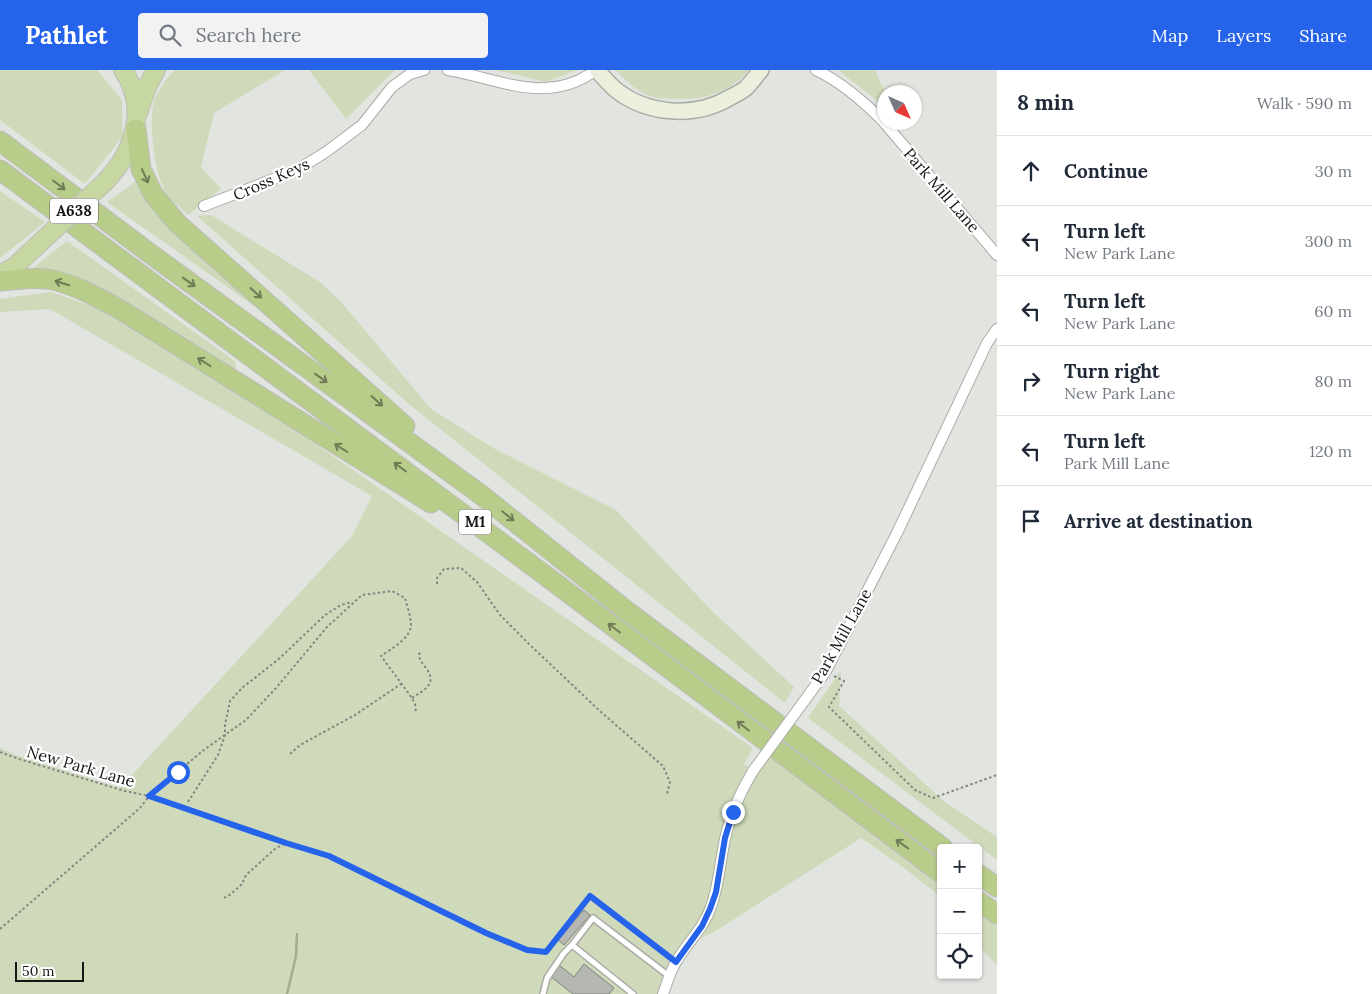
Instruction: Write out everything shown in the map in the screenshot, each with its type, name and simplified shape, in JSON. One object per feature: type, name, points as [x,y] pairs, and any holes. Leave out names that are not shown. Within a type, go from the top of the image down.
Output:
[{"type":"highway","name":"A638","points":[[123,70],[132,90],[136,123]]},
{"type":"highway","name":"A638","points":[[0,275],[14,267],[105,182],[119,166],[126,155],[144,94],[156,70]]},
{"type":"highway","points":[[136,123],[141,170],[153,194],[177,223],[480,494]]},
{"type":"highway","name":"M1","points":[[0,141],[152,255],[480,494],[628,612],[938,844]]},
{"type":"highway","name":"M1","points":[[0,170],[546,576],[937,870]]},
{"type":"highway","points":[[0,281],[30,278],[61,282],[97,297],[546,576]]},
{"type":"highway","points":[[982,877],[997,887]]},
{"type":"highway","points":[[982,903],[997,914]]},
{"type":"main road","points":[[596,70],[616,90],[638,103],[656,109],[680,111],[698,110],[719,104],[745,89],[761,70]]},
{"type":"street","name":"Cross Keys","points":[[204,206],[297,170],[326,152],[362,125],[392,87],[410,74],[424,70]]},
{"type":"street","points":[[448,70],[514,86],[540,89],[567,85],[584,79],[596,70]]},
{"type":"street","name":"Park Mill Lane","points":[[816,70],[864,102],[894,134],[997,255]]},
{"type":"street","name":"Park Mill Lane","points":[[663,994],[676,962],[702,926],[710,909],[716,892],[725,838],[741,792],[753,772],[826,671],[897,532],[987,343],[997,329]]},
{"type":"lane","points":[[543,994],[546,978],[593,918],[669,976]]},
{"type":"lane","points":[[572,945],[633,994]]},
{"type":"path","points":[[437,584],[437,578],[444,570],[461,568],[470,574],[500,616],[600,712],[663,766],[670,782],[667,794]]},
{"type":"path","points":[[0,929],[140,808],[149,796],[205,749],[246,720],[261,705],[309,647],[352,602],[362,595],[392,591],[405,598],[412,626],[402,640],[381,656],[412,698],[416,713]]},
{"type":"path","points":[[188,802],[218,755],[225,735],[230,701],[242,688],[280,658],[325,615],[352,602]]},
{"type":"path","points":[[412,698],[428,687],[432,678],[419,658],[419,654],[422,651]]},
{"type":"path","points":[[826,671],[844,681],[830,707],[915,790],[933,798],[997,775]]},
{"type":"path","points":[[290,754],[300,745],[401,684]]},
{"type":"path","name":"New Park Lane","points":[[0,752],[19,760],[125,791],[149,796],[329,856],[486,933],[527,950],[546,952],[590,896],[676,962]]},
{"type":"path","points":[[224,898],[242,884],[246,875],[276,848],[286,843]]},
{"type":"green space","points":[[0,70],[97,70],[122,100],[123,136],[85,184],[0,120]]},
{"type":"green space","points":[[175,70],[285,70],[214,113],[201,167],[221,189],[188,215],[171,199],[162,185],[152,135],[152,111],[155,98]]},
{"type":"green space","points":[[309,70],[395,70],[346,119]]},
{"type":"green space","points":[[496,70],[577,70],[546,82]]},
{"type":"green space","points":[[616,70],[749,70],[733,85],[715,94],[705,97],[673,99],[658,98],[642,93]]},
{"type":"green space","points":[[838,70],[875,70],[882,85],[877,85],[877,101]]},
{"type":"green space","points":[[135,182],[159,214],[284,327],[107,202]]},
{"type":"green space","points":[[0,191],[45,222],[0,258]]},
{"type":"green space","points":[[211,215],[320,282],[343,304],[431,409],[495,449],[616,510],[714,613],[794,687],[785,703],[410,405],[197,216]]},
{"type":"green space","points":[[67,241],[235,361],[236,371],[124,301],[83,279],[33,268]]},
{"type":"green space","points":[[51,292],[95,307],[310,440],[753,748],[744,764],[753,771],[741,791],[716,892],[663,994],[0,994],[0,748],[16,755],[120,788],[352,536],[372,496],[50,309],[0,312],[0,299]]},
{"type":"green space","points":[[841,670],[839,706],[945,802],[997,837],[997,860],[982,849],[982,844],[976,844],[808,718]]},
{"type":"green space","points":[[770,756],[923,869],[937,885],[937,894],[861,838],[714,932],[701,938],[718,904],[729,844],[737,817],[754,779]]},
{"type":"green space","points":[[982,915],[997,926],[997,965],[982,949]]},
{"type":"building","points":[[584,910],[590,915],[564,945],[558,940]]},
{"type":"building","points":[[584,964],[614,988],[609,994],[573,994],[550,976],[559,965],[574,977]]},
{"type":"waterway","points":[[287,994],[296,956],[297,934]]},
{"type":"route","points":[[178,772],[149,796],[329,856],[430,907],[513,945],[527,950],[546,952],[590,896],[676,962],[702,926],[710,909],[716,892],[725,838],[733,812]]}]
